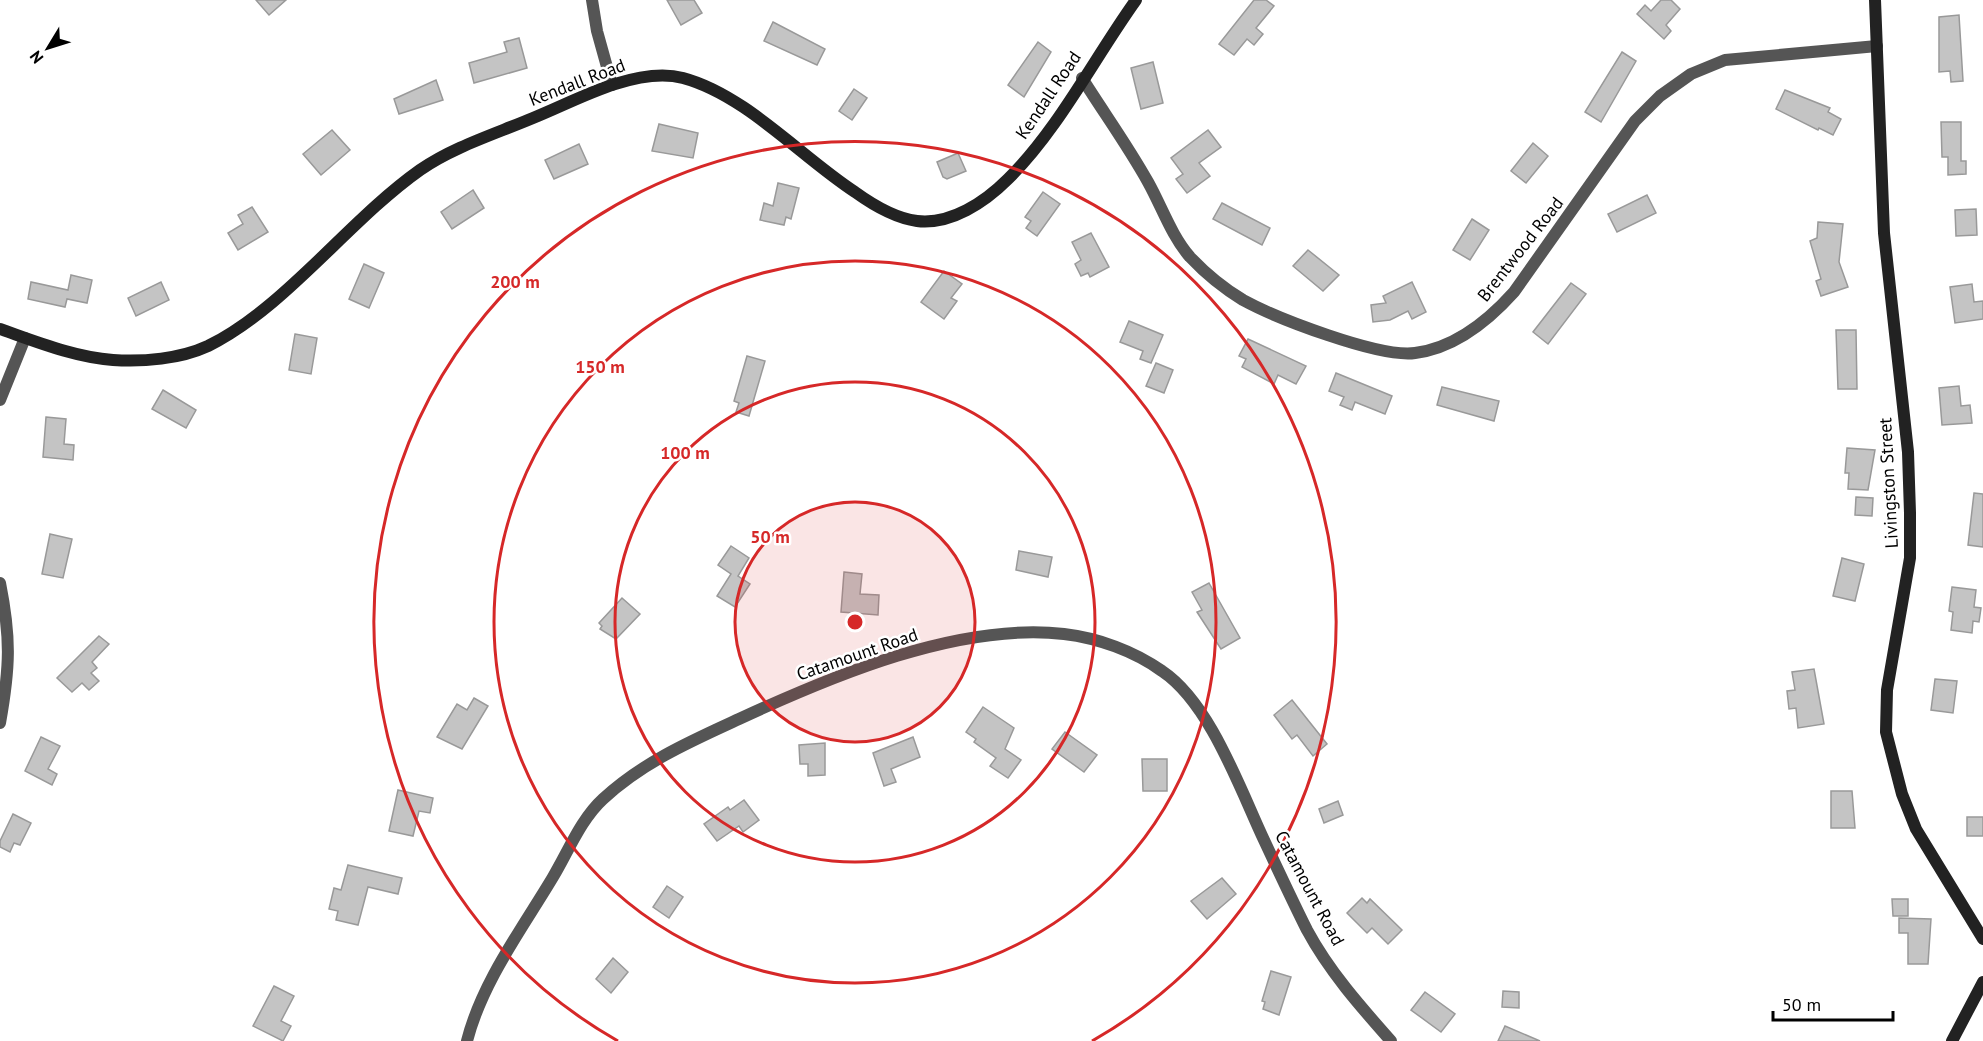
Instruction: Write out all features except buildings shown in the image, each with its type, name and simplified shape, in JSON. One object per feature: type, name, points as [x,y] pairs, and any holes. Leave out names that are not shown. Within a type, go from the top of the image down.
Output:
[{"type":"street","points":[[592,0],[597,31],[612,85]]},
{"type":"street","name":"Kendall Road","points":[[0,329],[59,350],[112,360],[164,358],[206,347],[237,328],[283,292],[362,216],[422,169],[471,143],[612,85],[637,77],[680,77],[702,84],[739,106],[864,199],[896,216],[920,221],[949,218],[976,205],[1007,180],[1040,143],[1137,0]]},
{"type":"street","name":"Livingston Street","points":[[1875,0],[1884,233],[1908,452],[1910,524],[1910,558],[1887,690],[1886,732],[1896,774],[1916,829],[1983,939]]},
{"type":"street","name":"Brentwood Road","points":[[1082,78],[1148,182],[1168,223],[1188,255],[1212,279],[1243,300],[1307,327],[1373,348],[1413,354],[1437,348],[1462,336],[1493,315],[1514,292],[1635,121],[1660,96],[1691,74],[1725,60],[1877,46]]},
{"type":"street","points":[[0,400],[25,338]]},
{"type":"street","points":[[0,583],[9,627],[9,676],[0,723]]},
{"type":"street","name":"Catamount Road","points":[[467,1041],[472,1020],[490,984],[581,828],[599,803],[624,780],[667,752],[767,706],[849,672],[905,653],[972,639],[1022,633],[1062,634],[1101,641],[1163,671],[1184,692],[1208,724],[1238,781],[1309,932],[1348,992],[1391,1041]]},
{"type":"street","points":[[1952,1041],[1983,982]]}]
